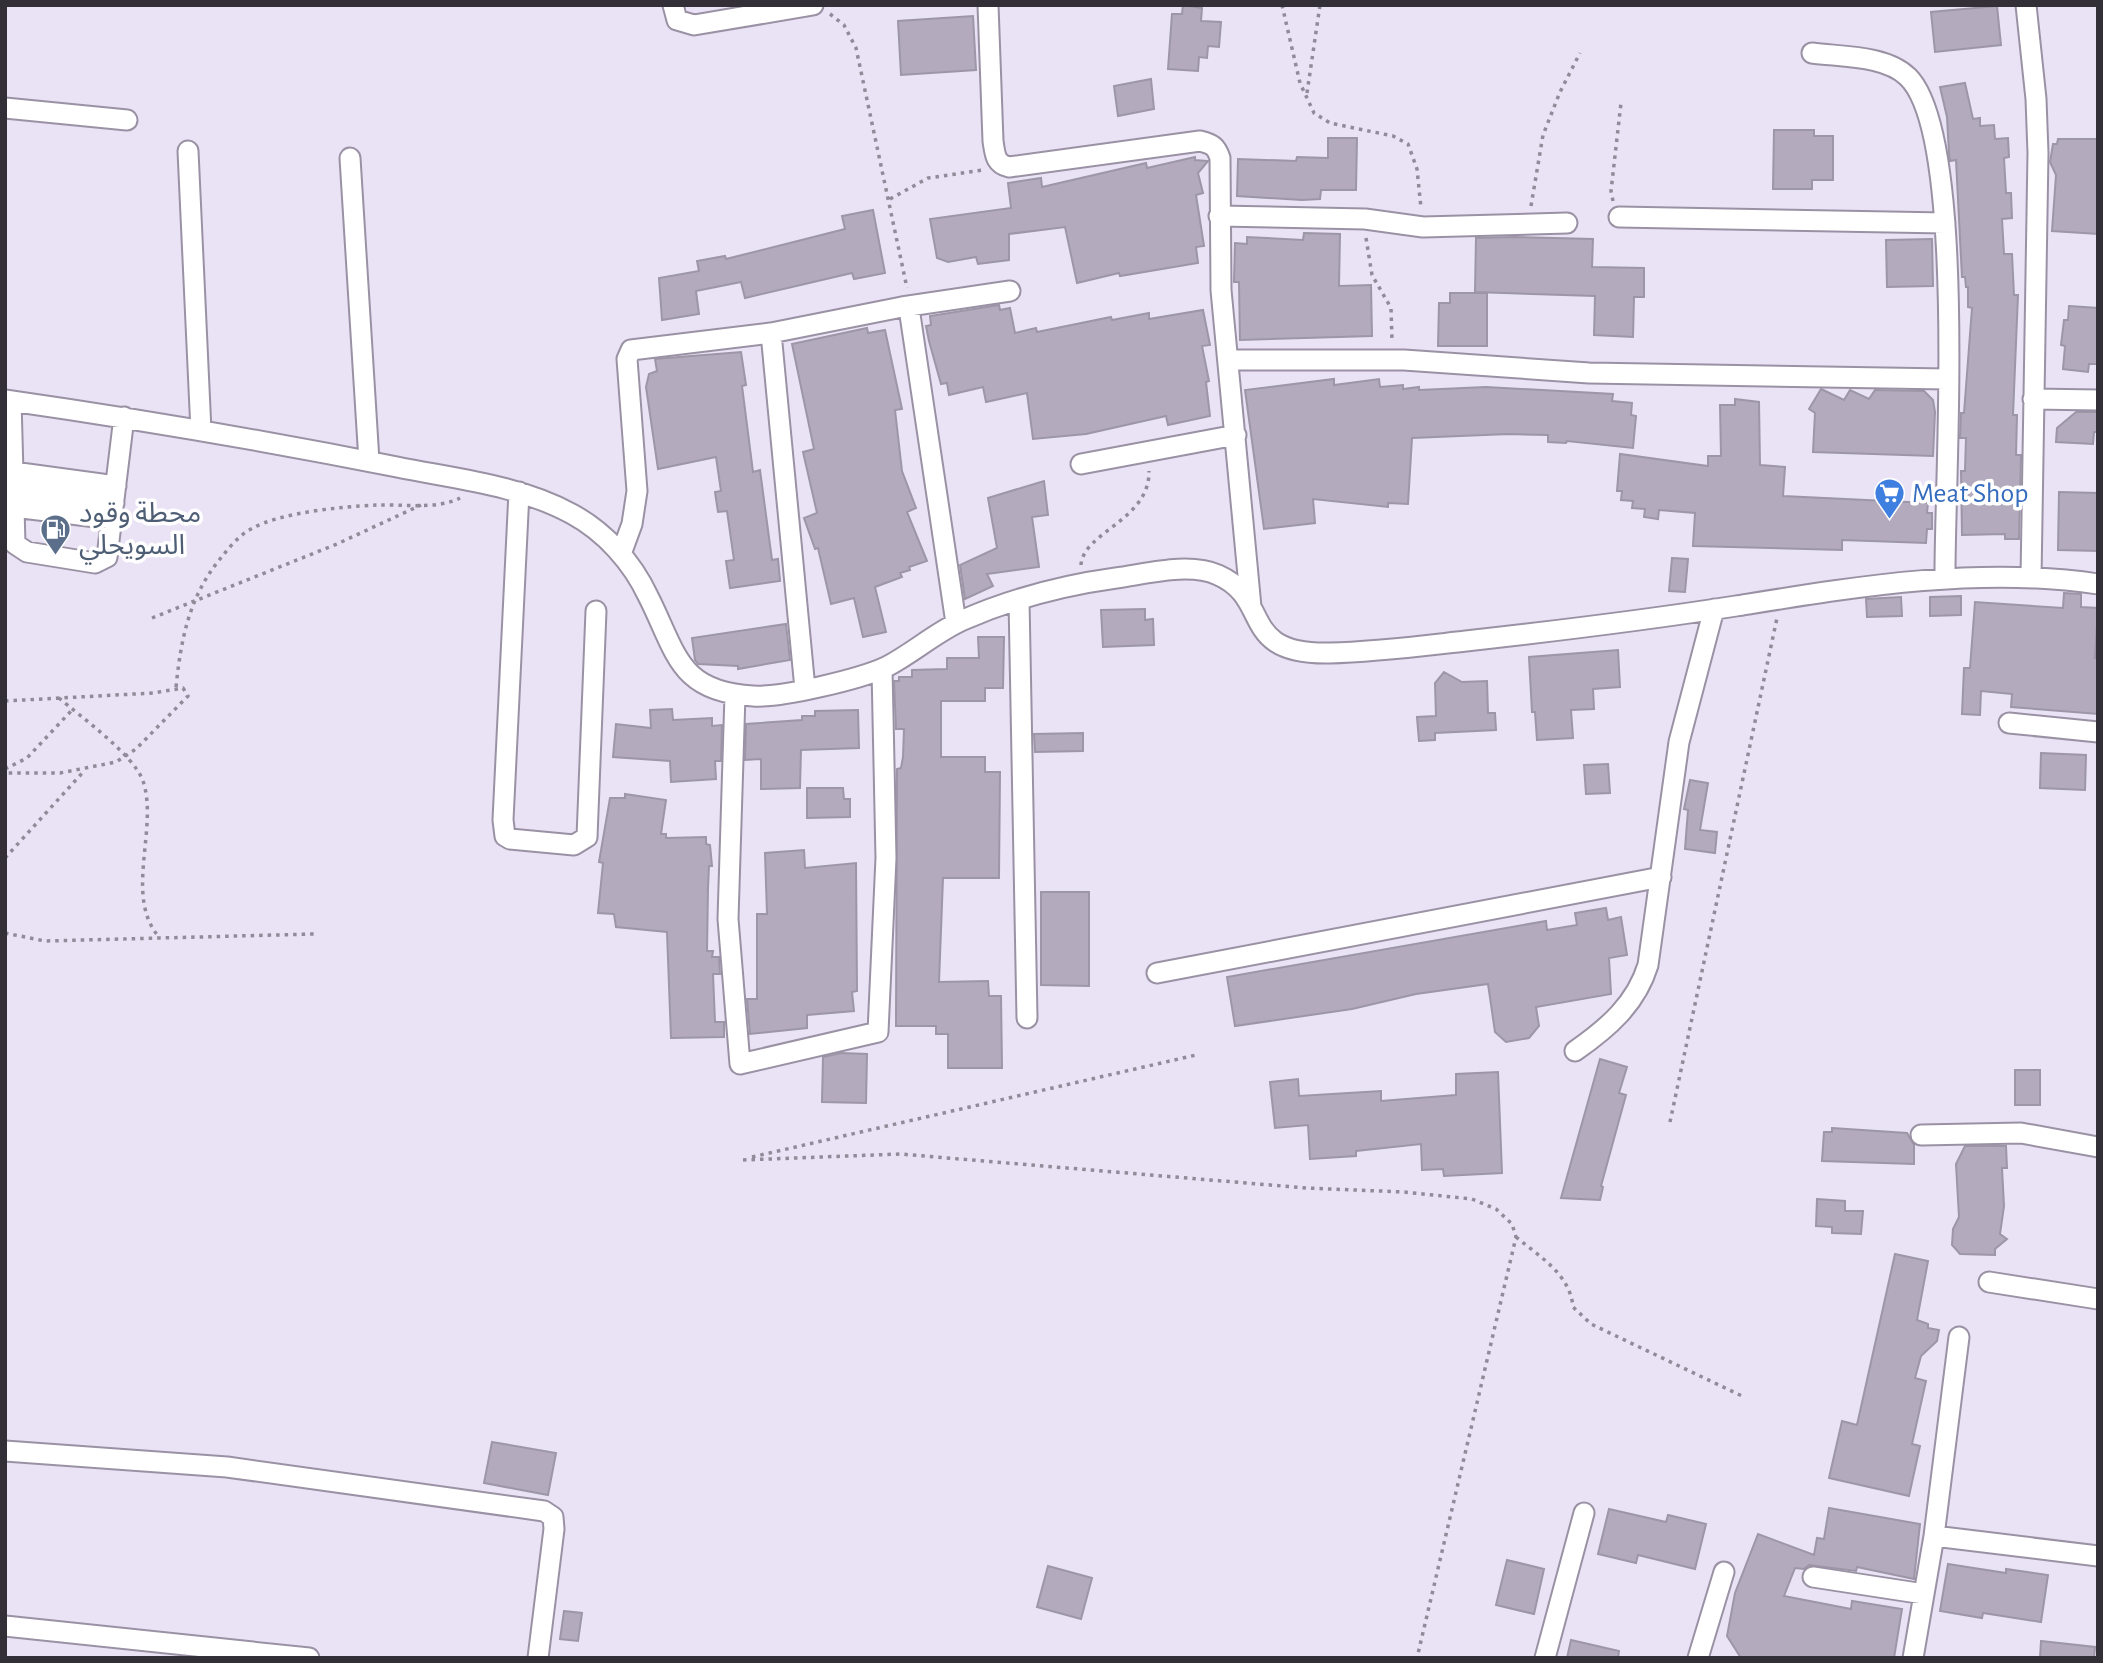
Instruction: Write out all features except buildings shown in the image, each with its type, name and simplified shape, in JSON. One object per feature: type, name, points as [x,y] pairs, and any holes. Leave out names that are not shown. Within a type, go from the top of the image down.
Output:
[{"type":"street","points":[[673,5],[677,20],[694,25],[820,9]]},
{"type":"street","points":[[988,5],[995,158],[1001,165],[1009,167],[1200,141],[1210,143],[1220,158],[1221,290],[1252,611]]},
{"type":"street","points":[[2026,5],[2036,99],[2038,152],[2031,578]]},
{"type":"street","points":[[1812,53],[1891,65],[1910,79],[1926,109],[1943,184],[1945,223],[1945,579]]},
{"type":"street","points":[[5,108],[127,120]]},
{"type":"street","points":[[188,151],[201,431]]},
{"type":"street","points":[[350,158],[369,461]]},
{"type":"street","points":[[1219,216],[1365,219],[1423,227],[1567,223]]},
{"type":"street","points":[[1623,218],[1945,223]]},
{"type":"street","points":[[621,554],[632,524],[637,491],[628,354],[638,347],[771,333],[902,307],[909,309],[1010,291]]},
{"type":"street","points":[[909,309],[956,622]]},
{"type":"street","points":[[771,333],[806,690]]},
{"type":"street","points":[[1228,360],[1404,360],[1589,373],[1947,379]]},
{"type":"street","points":[[2033,399],[2098,400]]},
{"type":"street","points":[[124,418],[107,557],[95,563],[18,548],[15,540],[8,401],[124,418],[201,431],[469,481],[519,492],[575,515],[609,540],[641,582],[669,646],[687,674],[709,688],[735,695],[773,696],[806,690],[882,669],[956,622],[1019,600],[1088,583],[1202,570],[1229,581],[1268,635],[1284,649],[1332,653],[1528,635],[1780,599],[1945,579],[2031,578],[2098,584]]},
{"type":"street","points":[[1081,464],[1236,435]]},
{"type":"street","points":[[13,490],[114,502]]},
{"type":"street","points":[[13,490],[114,502]]},
{"type":"street","points":[[519,492],[503,820],[505,836],[510,839],[575,845],[587,837],[596,611]]},
{"type":"street","points":[[1019,600],[1027,1018]]},
{"type":"street","points":[[1575,1051],[1613,1022],[1644,978],[1653,944],[1679,742],[1714,609]]},
{"type":"street","points":[[735,695],[728,919],[740,1064],[878,1032],[886,858],[882,669]]},
{"type":"street","points":[[2009,723],[2098,732]]},
{"type":"street","points":[[1157,973],[1661,877]]},
{"type":"street","points":[[1921,1135],[2003,1132],[2037,1134],[2098,1147]]},
{"type":"street","points":[[1989,1282],[2098,1299]]},
{"type":"street","points":[[1913,1658],[1934,1536],[1959,1337]]},
{"type":"street","points":[[5,1451],[227,1467],[544,1511],[552,1517],[554,1529],[538,1658]]},
{"type":"street","points":[[1545,1658],[1584,1513]]},
{"type":"street","points":[[1934,1536],[2098,1556]]},
{"type":"street","points":[[1698,1658],[1724,1572]]},
{"type":"street","points":[[1813,1577],[1924,1594]]},
{"type":"street","points":[[5,1626],[309,1658]]},
{"type":"path","points":[[1282,5],[1286,30],[1306,96],[1321,118],[1393,136],[1408,144],[1417,169],[1423,227]]},
{"type":"path","points":[[1306,96],[1320,5]]},
{"type":"path","points":[[820,9],[844,25],[856,48],[890,199],[909,309]]},
{"type":"path","points":[[1529,224],[1543,135],[1560,92],[1580,53]]},
{"type":"path","points":[[1621,103],[1611,191],[1612,200],[1623,218]]},
{"type":"path","points":[[890,199],[928,178],[1009,167]]},
{"type":"path","points":[[1365,219],[1369,263],[1391,308],[1392,339],[1404,360]]},
{"type":"path","points":[[1088,583],[1081,565],[1084,555],[1129,514],[1140,500],[1150,478],[1150,451]]},
{"type":"path","points":[[176,687],[186,620],[194,600],[214,566],[236,541],[252,528],[291,516],[347,507],[422,504],[458,499],[465,494],[469,481]]},
{"type":"path","points":[[152,618],[337,544],[422,504]]},
{"type":"path","points":[[1670,1122],[1780,599]]},
{"type":"path","points":[[5,701],[153,692],[176,687],[187,691],[186,700],[125,757],[86,769],[5,771]]},
{"type":"path","points":[[59,698],[125,757],[144,782],[145,915],[159,938]]},
{"type":"path","points":[[5,771],[27,758],[72,710]]},
{"type":"path","points":[[5,858],[86,769]]},
{"type":"path","points":[[5,933],[45,941],[314,934]]},
{"type":"path","points":[[1196,1055],[743,1160],[900,1154],[1306,1188],[1445,1196],[1472,1199],[1496,1209],[1512,1224],[1516,1237],[1417,1658]]},
{"type":"path","points":[[1516,1237],[1560,1275],[1570,1291],[1573,1307],[1591,1324],[1742,1396]]},
{"type":"place","name":"Meat Shop","points":[[1889,521]]},
{"type":"place","name":"محطة وقود السويحلي","points":[[56,557]]}]
